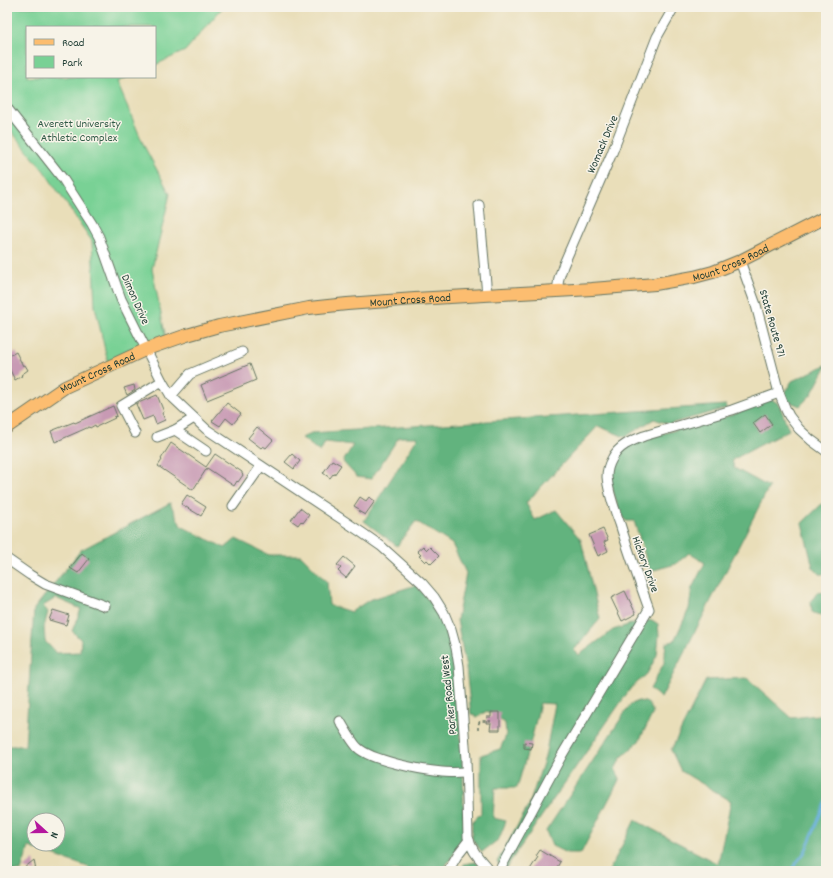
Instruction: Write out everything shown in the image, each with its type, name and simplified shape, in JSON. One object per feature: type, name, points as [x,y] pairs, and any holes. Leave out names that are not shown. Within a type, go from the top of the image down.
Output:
[{"type":"main road","name":"Mount Cross Road","points":[[7,427],[65,387],[147,349],[219,326],[309,308],[370,302],[655,284],[694,277],[713,272],[740,260],[826,217]]},
{"type":"street","name":"Womack Drive","points":[[557,291],[563,266],[614,146],[657,37],[674,7]]},
{"type":"street","name":"Dimon Drive","points":[[7,108],[63,179],[92,224],[99,237],[121,299],[162,381],[172,396],[206,429],[273,474]]},
{"type":"street","points":[[480,205],[487,295]]},
{"type":"street","name":"State Route 971","points":[[740,260],[756,305],[779,393],[786,410],[799,429],[826,451]]},
{"type":"street","points":[[172,396],[190,374],[242,352]]},
{"type":"street","points":[[135,433],[121,406],[162,381]]},
{"type":"street","name":"Hickory Drive","points":[[499,871],[562,755],[650,609],[615,510],[607,478],[611,460],[618,450],[630,442],[644,436],[732,410],[779,393]]},
{"type":"street","points":[[157,437],[175,430],[194,418]]},
{"type":"street","points":[[175,430],[206,451]]},
{"type":"street","points":[[233,506],[262,466]]},
{"type":"street","name":"Parker Road West","points":[[273,474],[381,546],[422,583],[434,597],[444,613],[451,630],[459,666],[466,759],[469,840],[474,852],[490,871]]},
{"type":"street","points":[[7,559],[45,584],[105,606]]},
{"type":"street","points":[[340,721],[357,747],[371,755],[411,767],[432,771],[466,772]]},
{"type":"street","points":[[448,871],[458,854],[469,840]]},
{"type":"path","points":[[478,730],[480,721],[491,721]]},
{"type":"green space","name":"Averett University Athletic Complex","points":[[7,7],[223,7],[185,51],[156,65],[156,26],[26,26],[26,78],[125,78],[117,82],[144,146],[170,194],[152,269],[166,339],[108,363],[95,306],[92,241],[44,171],[7,126]]},
{"type":"green space","points":[[826,365],[811,395],[800,406],[788,401],[784,394],[792,381]]},
{"type":"green space","points":[[771,399],[779,404],[789,430],[732,460],[734,468],[769,487],[661,698],[650,689],[664,663],[666,643],[674,641],[689,609],[692,588],[705,563],[689,553],[676,564],[650,571],[634,521],[626,521],[619,511],[610,480],[612,469],[623,448],[642,439],[732,415]]},
{"type":"green space","points":[[726,405],[727,408],[669,424],[654,419],[625,437],[598,426],[526,503],[535,520],[556,510],[581,540],[600,619],[574,650],[579,655],[613,630],[634,623],[652,620],[658,624],[659,635],[657,655],[647,674],[630,689],[505,869],[497,862],[529,805],[545,757],[555,704],[540,703],[517,788],[495,788],[493,818],[506,821],[499,839],[482,852],[472,839],[472,822],[481,813],[481,755],[500,749],[506,736],[505,723],[487,711],[477,717],[471,714],[466,668],[457,620],[466,573],[452,544],[416,521],[397,546],[364,521],[418,437],[399,437],[371,479],[357,477],[343,462],[353,445],[325,442],[320,452],[302,438],[311,433]]},
{"type":"green space","points":[[826,500],[826,574],[819,574],[813,567],[802,523]]},
{"type":"green space","points":[[170,503],[181,526],[225,548],[236,539],[269,555],[301,555],[327,582],[329,605],[351,612],[369,600],[416,585],[438,611],[448,634],[456,673],[463,767],[464,839],[442,871],[91,871],[88,867],[44,852],[66,852],[66,812],[26,812],[26,852],[27,852],[21,871],[7,871],[7,746],[25,746],[34,609],[81,550]],"holes":[[[56,598],[81,609],[72,631],[81,640],[80,652],[56,653],[45,641],[44,627],[48,612],[43,606]]]},
{"type":"green space","points":[[818,592],[826,593],[826,618],[812,612],[811,601]]},
{"type":"green space","points":[[747,678],[792,718],[826,714],[826,871],[609,871],[635,820],[718,864],[731,801],[681,771],[671,750],[706,680]]},
{"type":"green space","points":[[638,701],[648,704],[653,713],[639,741],[621,758],[615,769],[620,778],[581,853],[567,853],[552,846],[546,831],[630,705]]},
{"type":"green space","points":[[476,862],[484,871],[462,871],[464,864]]},
{"type":"building","points":[[16,352],[23,366],[25,365],[28,370],[15,380],[7,364],[7,357]]},
{"type":"building","points":[[250,364],[256,380],[207,400],[201,385]]},
{"type":"building","points":[[134,385],[135,390],[127,395],[124,388]]},
{"type":"building","points":[[157,395],[164,412],[162,413],[165,420],[156,424],[153,416],[143,420],[136,404]]},
{"type":"building","points":[[227,403],[241,414],[233,424],[226,418],[220,426],[212,421]]},
{"type":"building","points":[[113,406],[117,416],[114,417],[115,418],[96,427],[95,425],[90,428],[89,427],[55,442],[51,431],[74,422],[75,423]]},
{"type":"building","points":[[765,414],[772,424],[760,433],[753,423]]},
{"type":"building","points":[[257,427],[273,440],[266,448],[263,446],[261,448],[248,438]]},
{"type":"building","points":[[171,443],[206,467],[215,454],[242,472],[243,475],[234,486],[207,468],[193,490],[158,466]]},
{"type":"building","points":[[292,454],[300,461],[294,469],[285,462]]},
{"type":"building","points":[[332,460],[341,465],[330,478],[323,473]]},
{"type":"building","points":[[187,495],[206,507],[201,516],[181,504]]},
{"type":"building","points":[[360,497],[366,501],[369,497],[375,501],[365,515],[358,511],[359,509],[354,506]]},
{"type":"building","points":[[300,508],[309,515],[303,523],[301,521],[298,525],[291,520]]},
{"type":"building","points":[[603,529],[608,540],[604,542],[608,551],[598,556],[589,535]]},
{"type":"building","points":[[423,546],[427,550],[430,547],[439,556],[431,564],[427,560],[425,562],[419,556],[421,555],[417,551]]},
{"type":"building","points":[[82,553],[89,559],[78,573],[70,568]]},
{"type":"building","points":[[344,557],[355,566],[346,578],[338,571],[341,568],[337,565]]},
{"type":"building","points":[[625,591],[636,614],[622,621],[611,598]]},
{"type":"building","points":[[53,610],[69,615],[66,625],[49,620]]},
{"type":"building","points":[[491,712],[500,712],[500,730],[490,730],[491,723],[486,723],[487,717],[491,717]]},
{"type":"building","points":[[524,742],[532,743],[531,749],[524,748]]},
{"type":"building","points":[[540,850],[560,862],[555,871],[529,871],[538,857],[536,856]]},
{"type":"building","points":[[34,860],[36,871],[24,868]]},
{"type":"waterway","points":[[790,871],[805,852],[826,800]]}]
